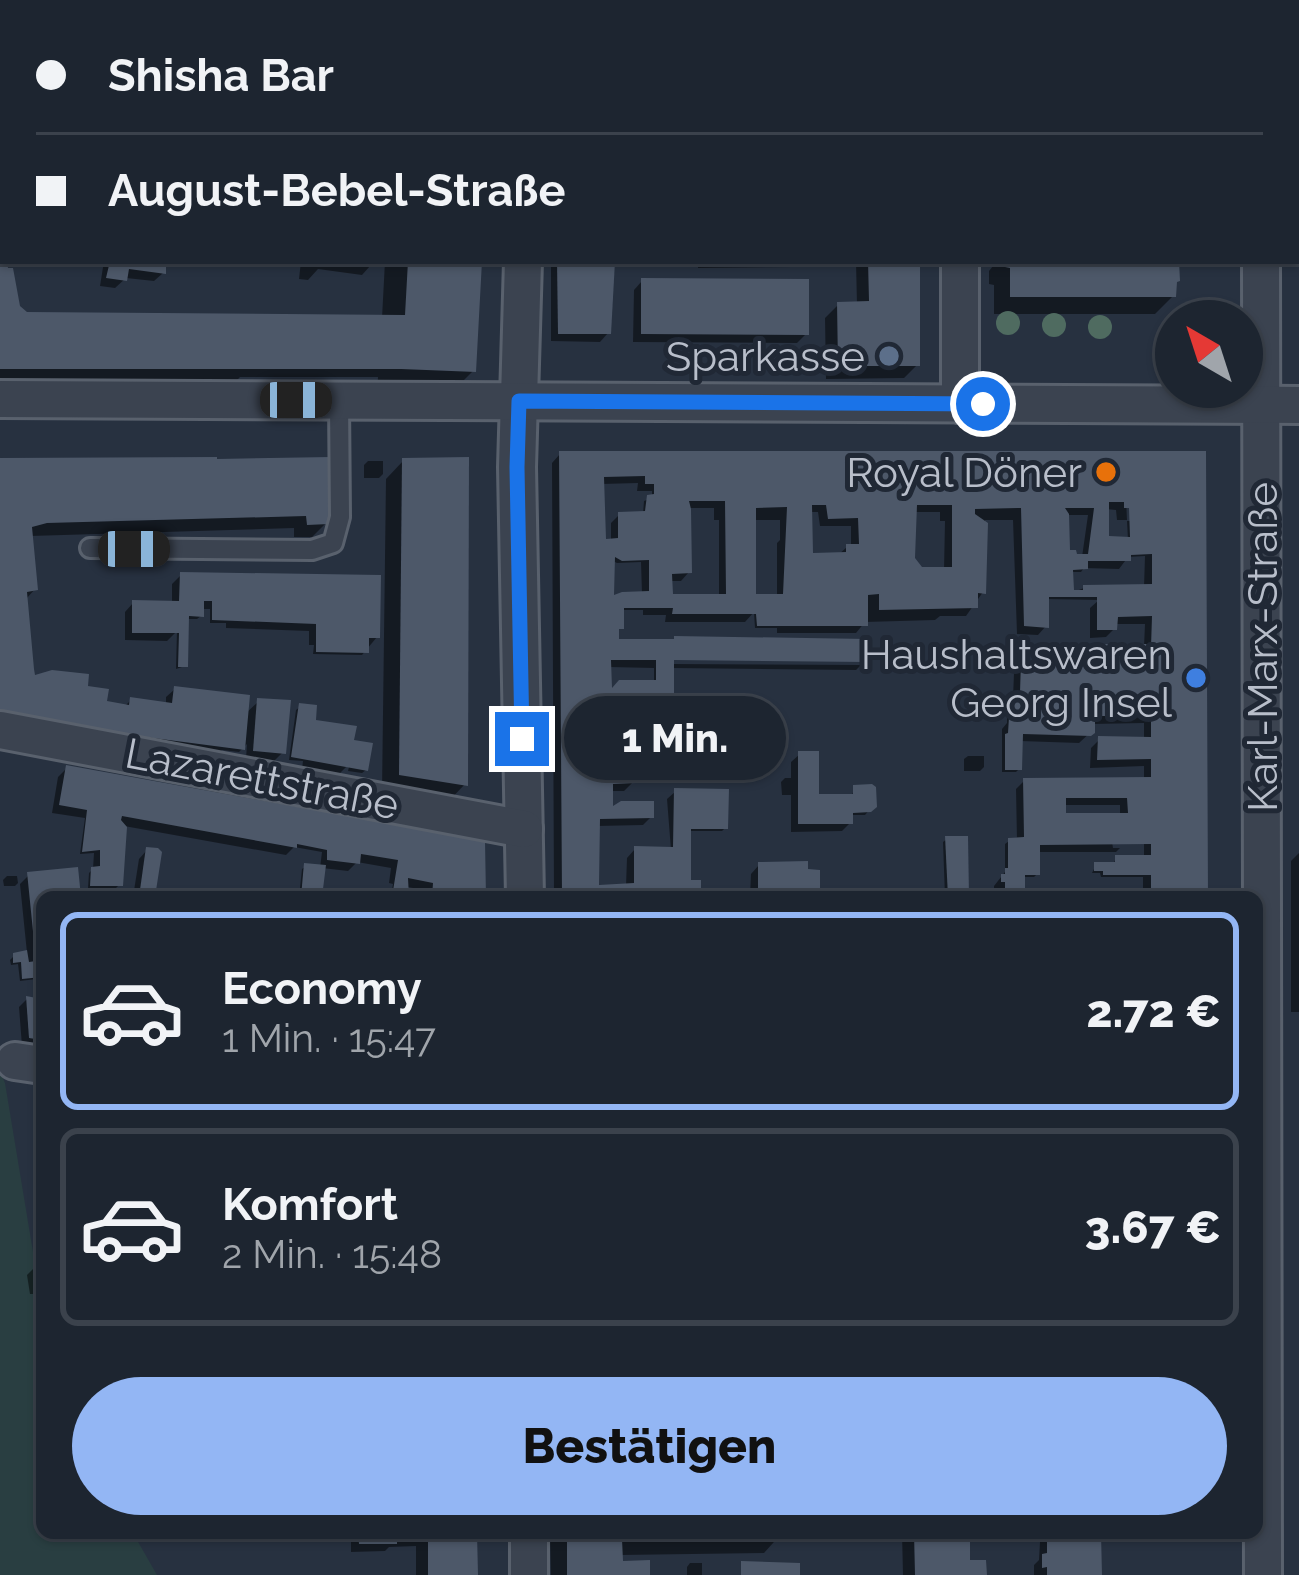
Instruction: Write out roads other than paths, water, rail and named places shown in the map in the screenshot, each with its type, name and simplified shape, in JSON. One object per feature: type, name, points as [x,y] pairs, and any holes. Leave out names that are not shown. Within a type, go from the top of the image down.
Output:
[{"type":"street","points":[[523,264],[517,467],[525,891]]},
{"type":"street","points":[[959,404],[960,264]]},
{"type":"street","name":"Karl-Marx-Straße","points":[[1261,264],[1261,300]]},
{"type":"street","points":[[0,399],[1155,405]]},
{"type":"street","points":[[1263,405],[1299,405]]},
{"type":"street","name":"Karl-Marx-Straße","points":[[1260,891],[1262,408]]},
{"type":"street","name":"Lazarettstraße","points":[[0,730],[524,829]]},
{"type":"street","points":[[1263,1034],[1299,1033]]},
{"type":"street","points":[[530,1539],[530,1575]]},
{"type":"street","name":"Karl-Marx-Straße","points":[[1263,1539],[1263,1575]]},
{"type":"lane","points":[[90,548],[312,550],[333,543],[340,517],[339,401]]},
{"type":"place","name":"Sparkasse","points":[[889,356]]},
{"type":"place","name":"Royal Döner","points":[[1106,472]]},
{"type":"place","name":"Haushaltswaren Georg Insel","points":[[1196,678]]}]
